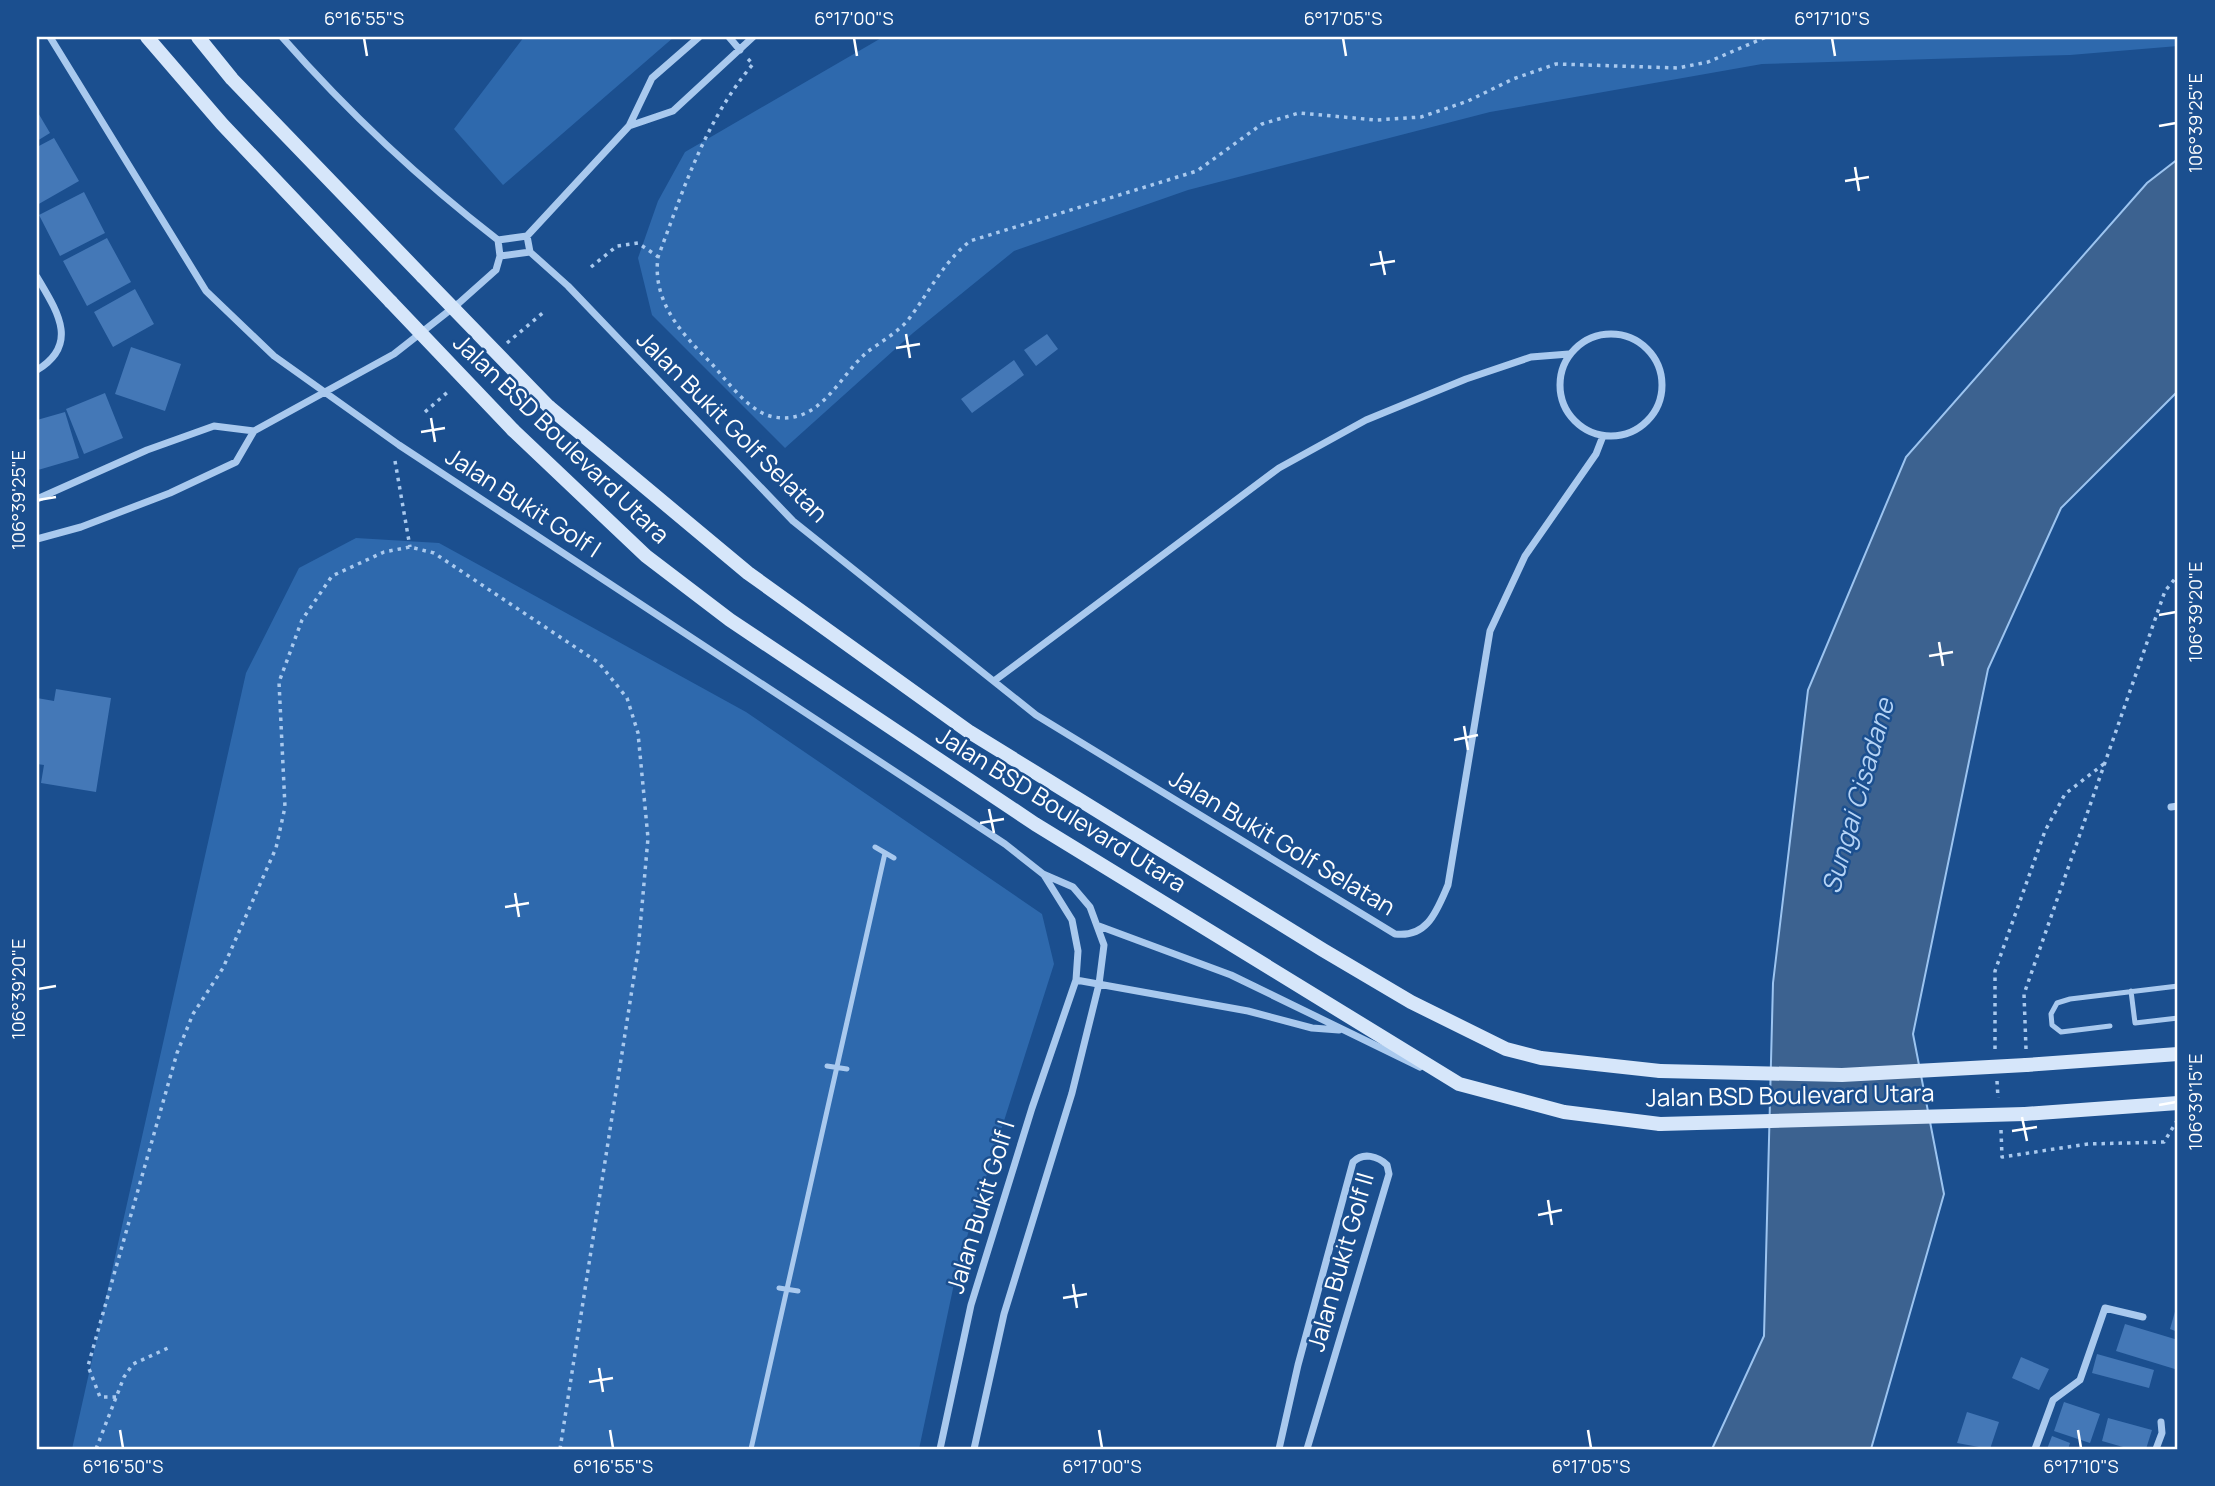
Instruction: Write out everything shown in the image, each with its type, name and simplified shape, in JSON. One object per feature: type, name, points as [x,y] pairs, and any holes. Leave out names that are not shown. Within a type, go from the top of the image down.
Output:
[{"type":"main road","name":"Jalan BSD Boulevard Utara","points":[[147,37],[222,124],[513,430],[646,556],[730,620],[1035,824],[1459,1084],[1564,1112],[1660,1124],[2025,1114],[2178,1103]]},
{"type":"main road","name":"Jalan BSD Boulevard Utara","points":[[198,37],[232,79],[549,407],[748,573],[968,731],[1411,1002],[1506,1049],[1541,1058],[1660,1071],[1842,1075],[2178,1054]]},
{"type":"street","name":"Jalan Bukit Golf I","points":[[50,37],[206,290],[274,356],[399,445],[1005,844],[1043,874],[1073,887],[1090,907],[1104,946],[1100,984],[1072,1093],[1004,1314],[974,1449]]},
{"type":"street","points":[[282,37],[338,101],[448,202],[498,240],[527,236],[629,126],[652,78],[699,37]]},
{"type":"street","points":[[729,37],[740,50]]},
{"type":"street","points":[[629,126],[673,111],[753,37]]},
{"type":"street","points":[[500,256],[530,253],[527,236]]},
{"type":"street","points":[[37,539],[81,527],[170,493],[236,462],[254,431],[411,343],[496,270],[500,256],[498,240]]},
{"type":"street","name":"Jalan Bukit Golf Selatan","points":[[530,253],[568,286],[793,521],[1036,715],[1395,934],[1414,934],[1435,917],[1448,885],[1490,631],[1525,556],[1592,460],[1603,436]]},
{"type":"street","points":[[37,277],[51,302],[62,332],[61,346],[48,363],[37,370]]},
{"type":"street","points":[[994,681],[1279,468],[1366,420],[1429,394],[1531,357],[1569,354],[1597,335],[1620,334],[1641,342],[1660,370],[1662,393],[1646,423],[1626,434],[1603,436],[1579,425],[1563,404],[1560,378],[1569,354]]},
{"type":"street","points":[[37,499],[147,450],[214,426],[254,431]]},
{"type":"street","name":"Jalan Bukit Golf I","points":[[940,1449],[971,1305],[1032,1108],[1076,981],[1078,951],[1072,920],[1043,874]]},
{"type":"street","points":[[1099,926],[1231,975],[1343,1031],[1459,1084]]},
{"type":"street","points":[[1076,981],[1248,1011],[1312,1028],[1343,1031]]},
{"type":"street","name":"Jalan Bukit Golf II","points":[[1279,1449],[1298,1365],[1353,1162],[1361,1157],[1374,1157],[1387,1165],[1389,1174],[1307,1449]]},
{"type":"street","points":[[2035,1449],[2053,1400],[2080,1380],[2105,1308],[2143,1317]]},
{"type":"street","points":[[2156,1449],[2162,1433],[2161,1422]]},
{"type":"lane","points":[[875,847],[894,858]]},
{"type":"lane","points":[[751,1449],[885,853]]},
{"type":"lane","points":[[2110,1026],[2061,1032],[2052,1025],[2051,1014],[2057,1003],[2070,999],[2178,986]]},
{"type":"lane","points":[[2131,991],[2135,1023],[2178,1018]]},
{"type":"lane","points":[[827,1066],[847,1069]]},
{"type":"lane","points":[[779,1288],[798,1291]]},
{"type":"path","points":[[740,50],[753,64],[732,89],[708,128],[658,257],[656,275],[662,295],[682,333],[753,407],[774,417],[801,414],[827,400],[863,356],[910,319],[950,258],[970,241],[1197,172],[1262,124],[1298,113],[1376,120],[1422,117],[1556,64],[1678,68],[1708,62],[1766,37]]},
{"type":"path","points":[[591,267],[617,246],[638,243],[658,257]]},
{"type":"path","points":[[395,461],[410,547]]},
{"type":"path","points":[[116,1398],[100,1397],[88,1366],[177,1053],[193,1014],[223,968],[276,848],[285,807],[279,682],[302,620],[332,576],[384,552],[410,547],[434,553],[599,663],[627,698],[638,733],[648,838],[638,951],[566,1431],[560,1449]]},
{"type":"path","points":[[2026,1065],[2024,994],[2165,591],[2178,575]]},
{"type":"path","points":[[96,1449],[133,1364],[168,1349]]},
{"type":"shaded area","points":[[524,37],[674,37],[503,185],[454,129]]},
{"type":"shaded area","points":[[883,37],[2178,37],[2178,46],[2070,55],[1762,64],[1490,112],[1188,190],[1014,251],[913,333],[785,448],[652,315],[638,258],[658,201],[685,152]]},
{"type":"shaded area","points":[[356,538],[439,543],[746,712],[1042,914],[1054,964],[958,1265],[919,1449],[72,1449],[246,673],[299,568]]},
{"type":"water","name":"Sungai Cisadane","points":[[2178,159],[2178,391],[2061,508],[1988,669],[1913,1034],[1944,1194],[1871,1449],[1712,1449],[1764,1336],[1773,983],[1808,690],[1906,457],[2147,183]]},
{"type":"building","points":[[37,111],[50,133],[37,141]]},
{"type":"building","points":[[54,138],[79,181],[37,205],[37,147]]},
{"type":"building","points":[[84,192],[105,233],[60,256],[39,215]]},
{"type":"building","points":[[107,238],[131,282],[87,306],[63,261]]},
{"type":"building","points":[[135,289],[154,324],[113,347],[94,312]]},
{"type":"building","points":[[1047,334],[1058,349],[1036,366],[1024,350]]},
{"type":"building","points":[[131,347],[181,364],[165,411],[115,394]]},
{"type":"building","points":[[1014,360],[1024,375],[972,413],[961,399]]},
{"type":"building","points":[[105,393],[123,438],[84,454],[66,409]]},
{"type":"building","points":[[65,412],[79,458],[38,470],[37,420]]},
{"type":"building","points":[[56,689],[111,698],[96,792],[41,783],[44,765],[37,764],[37,698],[54,701]]},
{"type":"building","points":[[2176,1308],[2178,1309],[2178,1332],[2170,1329]]},
{"type":"building","points":[[2125,1324],[2178,1340],[2178,1370],[2116,1351]]},
{"type":"building","points":[[2097,1354],[2154,1370],[2149,1388],[2092,1373]]},
{"type":"building","points":[[2021,1357],[2049,1369],[2039,1390],[2012,1378]]},
{"type":"building","points":[[2064,1402],[2100,1414],[2090,1443],[2054,1431]]},
{"type":"building","points":[[1967,1412],[1999,1422],[1990,1449],[1957,1443]]},
{"type":"building","points":[[2108,1418],[2152,1430],[2146,1449],[2130,1449],[2102,1441]]},
{"type":"building","points":[[2052,1436],[2070,1443],[2068,1449],[2047,1449]]}]
